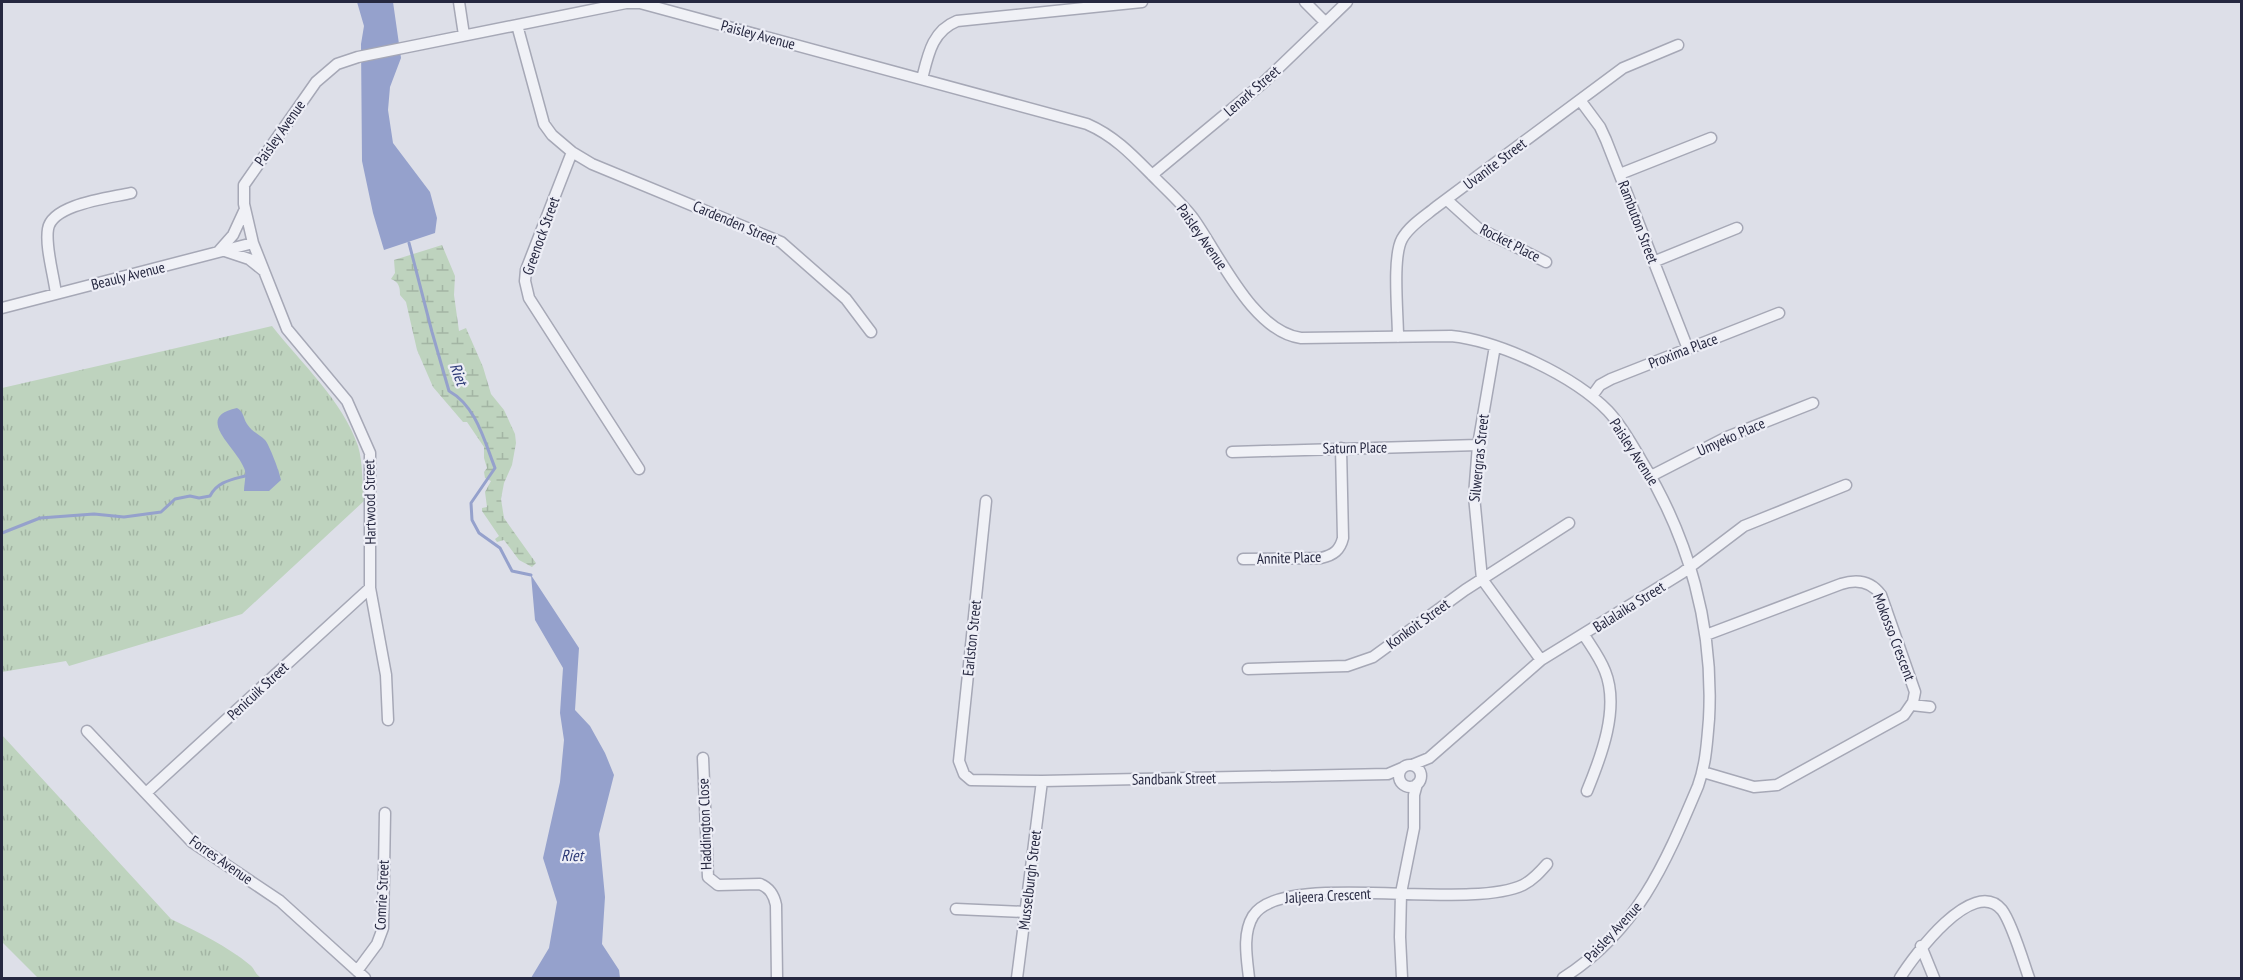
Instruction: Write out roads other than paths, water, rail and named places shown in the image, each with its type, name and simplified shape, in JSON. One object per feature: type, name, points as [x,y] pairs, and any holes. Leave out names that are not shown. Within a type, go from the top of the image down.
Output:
[{"type":"street","points":[[459,2],[464,35]]},
{"type":"street","points":[[922,79],[935,38],[947,26],[957,21],[1142,2]]},
{"type":"street","points":[[1305,2],[1326,22]]},
{"type":"street","name":"Lenark Street","points":[[1152,176],[1263,83],[1347,2]]},
{"type":"street","name":"Paisley Avenue","points":[[254,243],[243,195],[247,180],[316,82],[337,64],[358,57],[464,35],[626,3],[640,3],[1073,119],[1094,127],[1119,142],[1191,216],[1235,284],[1275,328],[1288,336],[1301,338],[1451,336],[1474,339],[1495,346],[1562,377],[1592,396],[1624,430],[1651,476],[1676,526],[1697,590],[1706,636],[1709,711],[1703,772],[1664,863],[1640,904],[1604,946],[1563,978]]},
{"type":"street","points":[[517,25],[544,124],[552,135],[572,152]]},
{"type":"street","name":"Uvanite Street","points":[[1398,337],[1397,254],[1408,230],[1628,65],[1678,45]]},
{"type":"street","name":"Rambuton Street","points":[[1580,100],[1603,132],[1688,349]]},
{"type":"street","points":[[1620,174],[1711,138]]},
{"type":"street","name":"Cardenden Street","points":[[572,152],[592,164],[781,242],[836,289],[854,308],[871,332]]},
{"type":"street","name":"Greenock Street","points":[[572,152],[526,270],[525,287],[529,298],[639,469]]},
{"type":"street","points":[[56,294],[48,240],[48,229],[53,217],[68,208],[131,193]]},
{"type":"street","name":"Rocket Place","points":[[1447,200],[1478,228],[1546,262]]},
{"type":"street","points":[[245,209],[233,235],[221,252],[249,259],[264,271]]},
{"type":"street","points":[[1653,262],[1737,228]]},
{"type":"street","name":"Beauly Avenue","points":[[2,308],[254,243]]},
{"type":"street","name":"Hartwood Street","points":[[254,243],[287,329],[347,401],[370,453],[370,588],[386,675],[388,720]]},
{"type":"street","name":"Proxima Place","points":[[1592,396],[1604,382],[1779,313]]},
{"type":"street","name":"Silwergras Street","points":[[1482,579],[1474,496],[1478,445],[1495,346]]},
{"type":"street","name":"Umyeko Place","points":[[1651,476],[1710,444],[1813,403]]},
{"type":"street","name":"Saturn Place","points":[[1232,452],[1478,445]]},
{"type":"street","name":"Annite Place","points":[[1243,559],[1321,558],[1339,549],[1343,538],[1341,448]]},
{"type":"street","name":"Balalaika Street","points":[[1402,978],[1401,893],[1414,828],[1412,784],[1429,758],[1541,660],[1682,573],[1744,526],[1846,485]]},
{"type":"street","name":"Earlston Street","points":[[964,774],[959,754],[986,501]]},
{"type":"street","name":"Konkoit Street","points":[[1248,669],[1347,666],[1364,661],[1390,646],[1482,579],[1569,523]]},
{"type":"street","points":[[1482,579],[1541,660]]},
{"type":"street","name":"Mokosso Crescent","points":[[1706,636],[1841,584],[1864,582],[1877,589],[1886,606],[1912,679],[1915,692],[1912,705]]},
{"type":"street","name":"Penicuik Street","points":[[146,793],[370,588]]},
{"type":"street","points":[[1584,635],[1602,665],[1609,687],[1604,748],[1587,791]]},
{"type":"street","points":[[1703,772],[1754,787],[1777,785],[1904,715],[1912,705],[1930,707]]},
{"type":"street","name":"Forres Avenue","points":[[87,730],[192,842],[275,897],[361,975]]},
{"type":"street","name":"Haddington Close","points":[[703,758],[708,877],[718,885],[759,884],[773,894],[776,905],[777,978]]},
{"type":"street","name":"Balalaika Street","points":[[1407,766],[1429,758]]},
{"type":"street","points":[[1407,766],[1419,768],[1412,784],[1399,775],[1407,766]]},
{"type":"street","name":"Sandbank Street","points":[[964,774],[978,782],[1042,781],[1388,774],[1407,766]]},
{"type":"street","points":[[1388,774],[1412,784]]},
{"type":"street","name":"Musselburgh Street","points":[[1017,978],[1042,781]]},
{"type":"street","name":"Comrie Street","points":[[361,975],[383,928],[385,813]]},
{"type":"street","name":"Jaljeera Crescent","points":[[1249,978],[1246,941],[1249,923],[1258,909],[1265,904],[1282,898],[1304,895],[1401,893],[1473,896],[1523,885],[1547,864]]},
{"type":"street","points":[[1899,978],[1921,946],[1971,904],[1983,901],[1991,902],[2005,915],[2029,978]]},
{"type":"street","points":[[956,909],[1026,912]]},
{"type":"street","points":[[1921,946],[1934,978]]},
{"type":"water","points":[[357,2],[393,2],[401,58],[390,87],[388,110],[393,143],[430,192],[437,218],[435,233],[384,250],[362,161],[361,44],[364,26]]},
{"type":"water","points":[[237,408],[249,427],[265,440],[274,459],[281,480],[269,491],[244,491],[245,470],[221,434],[218,418],[224,412]]},
{"type":"water","name":"Riet","points":[[531,575],[579,648],[575,710],[590,726],[614,775],[599,834],[605,897],[602,944],[619,970],[620,978],[531,978],[549,948],[557,902],[543,858],[560,782],[564,740],[560,713],[563,668],[535,620]]},
{"type":"waterway","name":"Riet","points":[[409,243],[449,391],[458,397],[473,415],[495,468],[471,503],[472,520],[479,533],[500,548],[512,571],[531,575]]},
{"type":"waterway","points":[[2,533],[40,518],[94,514],[124,517],[161,512],[175,499],[210,496],[220,485],[245,476]]}]
